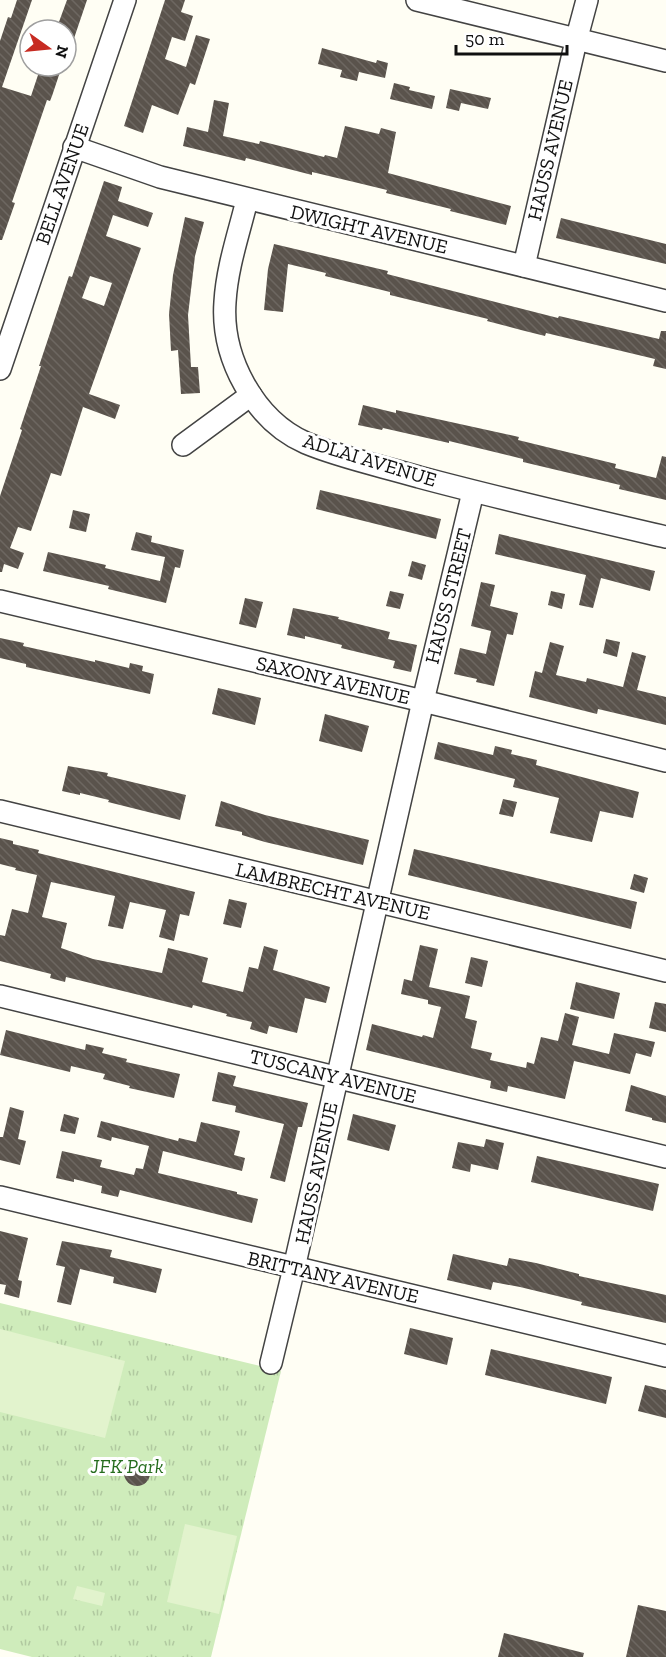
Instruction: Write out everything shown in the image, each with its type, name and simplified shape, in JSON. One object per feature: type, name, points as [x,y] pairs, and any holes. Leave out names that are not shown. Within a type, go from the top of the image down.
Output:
[{"type":"street","name":"BELL AVENUE","points":[[0,369],[125,0]]},
{"type":"street","points":[[417,0],[576,41],[666,61]]},
{"type":"street","name":"HAUSS AVENUE","points":[[524,266],[587,0]]},
{"type":"street","name":"DWIGHT AVENUE","points":[[74,147],[160,177],[248,200],[666,301]]},
{"type":"street","name":"ADLAI AVENUE","points":[[248,200],[233,253],[225,303],[226,323],[236,366],[251,395],[266,415],[278,426],[306,443],[341,455],[473,492],[666,537]]},
{"type":"street","points":[[183,445],[251,395]]},
{"type":"street","name":"HAUSS STREET","points":[[423,701],[473,492]]},
{"type":"street","name":"SAXONY AVENUE","points":[[0,601],[666,761]]},
{"type":"street","name":"HAUSS AVENUE","points":[[271,1363],[423,701]]},
{"type":"street","name":"LAMBRECHT AVENUE","points":[[0,811],[666,971]]},
{"type":"street","name":"TUSCANY AVENUE","points":[[0,996],[666,1156]]},
{"type":"street","name":"BRITTANY AVENUE","points":[[0,1197],[666,1356]]},
{"type":"green space","name":"JFK Park","points":[[0,1303],[281,1371],[211,1657],[32,1657],[0,1649]]},
{"type":"green space","points":[[0,1329],[125,1361],[105,1438],[0,1412]]},
{"type":"green space","points":[[185,1524],[237,1536],[219,1614],[167,1602]]},
{"type":"green space","points":[[77,1586],[105,1593],[102,1606],[73,1599]]},
{"type":"building","points":[[17,0],[32,0],[26,18],[18,18],[18,41],[2,87],[31,96],[37,78],[58,78],[50,101],[47,100],[12,202],[15,203],[2,240],[0,240],[0,41],[8,17],[11,18]]},
{"type":"building","points":[[67,0],[87,0],[78,27],[78,18],[60,18]]},
{"type":"building","points":[[165,0],[185,0],[181,12],[193,16],[185,41],[172,37],[165,59],[186,67],[196,35],[210,39],[195,85],[190,83],[178,115],[152,105],[143,133],[124,126]]},
{"type":"building","points":[[322,48],[376,63],[377,60],[388,63],[385,78],[359,72],[357,81],[340,77],[342,70],[318,64]]},
{"type":"building","points":[[394,83],[410,87],[409,90],[435,96],[432,109],[390,99]]},
{"type":"building","points":[[450,89],[491,98],[488,109],[461,103],[459,111],[446,108]]},
{"type":"building","points":[[214,100],[229,103],[223,136],[259,144],[260,141],[324,157],[325,155],[337,158],[345,126],[379,134],[381,128],[396,132],[388,173],[511,206],[506,225],[386,193],[387,190],[183,146],[187,127],[208,132]]},
{"type":"building","points":[[104,181],[122,187],[118,201],[153,213],[148,227],[113,215],[106,236],[141,248],[89,394],[120,405],[115,419],[83,407],[61,476],[51,473],[31,531],[18,527],[10,548],[24,553],[18,569],[4,564],[0,572],[0,496],[22,430],[20,429],[41,366],[39,366],[69,276],[72,277]],"holes":[[[90,276],[112,283],[104,306],[82,298]]]},
{"type":"building","points":[[185,217],[204,222],[195,256],[188,315],[191,367],[198,367],[200,393],[181,394],[178,350],[171,351],[169,314],[173,275]]},
{"type":"building","points":[[561,218],[666,244],[666,264],[556,238]]},
{"type":"building","points":[[274,244],[388,271],[387,274],[558,318],[559,316],[659,339],[661,331],[666,331],[666,369],[653,366],[655,359],[546,333],[545,336],[521,330],[487,321],[488,319],[390,295],[390,292],[288,264],[283,312],[264,310],[268,269]]},
{"type":"building","points":[[363,405],[519,437],[518,440],[616,464],[615,468],[656,478],[662,456],[666,457],[666,500],[619,489],[620,485],[523,462],[523,459],[449,441],[449,443],[383,428],[382,430],[358,425]]},
{"type":"building","points":[[320,490],[441,519],[436,539],[316,509]]},
{"type":"building","points":[[73,510],[90,514],[86,532],[69,528]]},
{"type":"building","points":[[136,532],[152,536],[151,542],[184,550],[180,568],[175,567],[166,603],[108,589],[109,586],[43,571],[48,552],[106,565],[105,568],[160,581],[165,557],[131,550]]},
{"type":"building","points":[[499,534],[655,571],[650,591],[601,578],[593,608],[579,605],[586,575],[495,554]]},
{"type":"building","points":[[412,561],[426,565],[422,580],[408,576]]},
{"type":"building","points":[[481,582],[495,585],[490,606],[518,613],[513,635],[507,634],[494,686],[476,682],[477,679],[454,674],[460,648],[486,654],[491,631],[471,626]]},
{"type":"building","points":[[390,591],[404,594],[400,609],[386,606]]},
{"type":"building","points":[[551,591],[565,594],[562,609],[548,605]]},
{"type":"building","points":[[245,598],[263,602],[256,628],[239,624]]},
{"type":"building","points":[[293,608],[339,617],[338,619],[390,632],[388,639],[417,645],[411,672],[393,668],[395,661],[341,648],[342,645],[305,636],[305,639],[287,635]]},
{"type":"building","points":[[0,638],[24,643],[23,646],[95,662],[95,660],[129,668],[130,663],[143,666],[142,671],[154,674],[150,694],[26,667],[26,664],[0,658]]},
{"type":"building","points":[[606,639],[620,642],[617,657],[603,653]]},
{"type":"building","points":[[550,642],[564,646],[556,675],[586,682],[587,678],[623,687],[632,652],[646,656],[637,690],[666,697],[666,725],[598,709],[597,714],[529,697],[535,671],[542,673]]},
{"type":"building","points":[[218,688],[261,698],[255,725],[212,714]]},
{"type":"building","points":[[325,714],[369,726],[362,752],[319,741]]},
{"type":"building","points":[[438,742],[493,755],[495,746],[512,750],[511,754],[537,760],[536,765],[639,792],[633,818],[600,811],[592,842],[550,833],[559,798],[513,787],[515,779],[434,759]]},
{"type":"building","points":[[68,766],[108,773],[107,776],[186,795],[180,820],[108,802],[109,800],[62,791]]},
{"type":"building","points":[[503,799],[517,802],[513,817],[499,814]]},
{"type":"building","points":[[221,801],[265,815],[369,840],[363,865],[265,842],[242,835],[242,832],[215,826]]},
{"type":"building","points":[[0,838],[13,841],[13,844],[39,850],[38,853],[195,892],[189,916],[180,914],[174,941],[159,937],[166,910],[130,902],[123,929],[108,926],[115,896],[51,882],[42,917],[67,923],[61,948],[93,959],[162,973],[168,948],[193,954],[208,958],[202,982],[243,992],[249,967],[258,969],[264,946],[278,950],[273,970],[330,987],[326,1003],[305,998],[297,1033],[269,1026],[267,1034],[250,1029],[252,1022],[226,1016],[227,1014],[193,1005],[192,1008],[66,977],[65,982],[50,978],[51,974],[0,961],[0,935],[5,936],[12,909],[28,913],[37,875],[0,864]]},
{"type":"building","points":[[414,849],[637,902],[631,929],[408,875]]},
{"type":"building","points":[[634,874],[648,878],[644,893],[630,889]]},
{"type":"building","points":[[229,899],[247,903],[241,928],[223,924]]},
{"type":"building","points":[[420,945],[438,949],[429,987],[470,996],[465,1018],[477,1021],[471,1048],[492,1053],[490,1060],[526,1068],[527,1062],[534,1064],[541,1037],[558,1041],[565,1013],[579,1017],[572,1045],[609,1054],[614,1033],[655,1042],[651,1057],[636,1053],[630,1074],[574,1061],[565,1099],[508,1086],[507,1092],[490,1088],[491,1081],[366,1050],[372,1024],[433,1038],[441,1007],[428,1004],[428,1000],[401,994],[404,979],[412,981]]},
{"type":"building","points":[[471,957],[488,961],[482,987],[465,983]]},
{"type":"building","points":[[576,982],[620,993],[614,1019],[570,1009]]},
{"type":"building","points":[[655,1002],[666,1004],[666,1032],[649,1028]]},
{"type":"building","points":[[6,1030],[85,1050],[86,1044],[104,1048],[102,1053],[127,1059],[126,1062],[180,1074],[174,1098],[129,1088],[130,1086],[103,1079],[105,1074],[71,1066],[70,1072],[0,1055]]},
{"type":"building","points":[[218,1072],[236,1076],[233,1086],[308,1103],[302,1127],[298,1127],[285,1182],[270,1178],[284,1124],[235,1112],[236,1106],[212,1101]]},
{"type":"building","points":[[631,1085],[666,1096],[666,1123],[625,1111]]},
{"type":"building","points":[[10,1107],[24,1111],[18,1139],[26,1141],[20,1165],[0,1160],[0,1137],[3,1137]]},
{"type":"building","points":[[64,1114],[79,1118],[75,1134],[60,1131]]},
{"type":"building","points":[[353,1114],[396,1125],[389,1151],[347,1140]]},
{"type":"building","points":[[101,1121],[178,1141],[179,1138],[196,1142],[201,1122],[240,1131],[234,1155],[245,1158],[242,1171],[163,1151],[158,1173],[258,1199],[252,1223],[120,1190],[118,1197],[101,1193],[102,1186],[74,1179],[74,1182],[56,1178],[62,1151],[102,1160],[100,1167],[134,1175],[136,1168],[143,1169],[149,1146],[112,1137],[111,1141],[97,1137]]},
{"type":"building","points":[[486,1139],[504,1143],[498,1170],[471,1164],[470,1172],[452,1168],[458,1142],[484,1147]]},
{"type":"building","points":[[537,1156],[659,1184],[653,1211],[531,1182]]},
{"type":"building","points":[[0,1231],[28,1238],[18,1280],[22,1281],[19,1298],[4,1294],[6,1285],[0,1284]]},
{"type":"building","points":[[62,1241],[112,1250],[110,1257],[162,1269],[156,1293],[113,1283],[114,1277],[80,1269],[71,1305],[57,1302],[65,1267],[56,1265]]},
{"type":"building","points":[[453,1254],[507,1266],[509,1258],[536,1263],[579,1274],[579,1276],[666,1295],[666,1323],[581,1305],[582,1302],[520,1287],[493,1282],[491,1290],[447,1280]]},
{"type":"building","points":[[410,1328],[453,1338],[447,1365],[404,1354]]},
{"type":"building","points":[[491,1349],[612,1377],[606,1404],[485,1375]]},
{"type":"building","points":[[645,1385],[666,1390],[666,1418],[638,1411]]},
{"type":"building","points":[[137,1460],[146,1464],[150,1473],[146,1482],[137,1486],[128,1482],[124,1473],[128,1464]]},
{"type":"building","points":[[638,1605],[666,1611],[666,1657],[626,1657]]},
{"type":"building","points":[[504,1633],[584,1653],[583,1657],[498,1657]]}]
